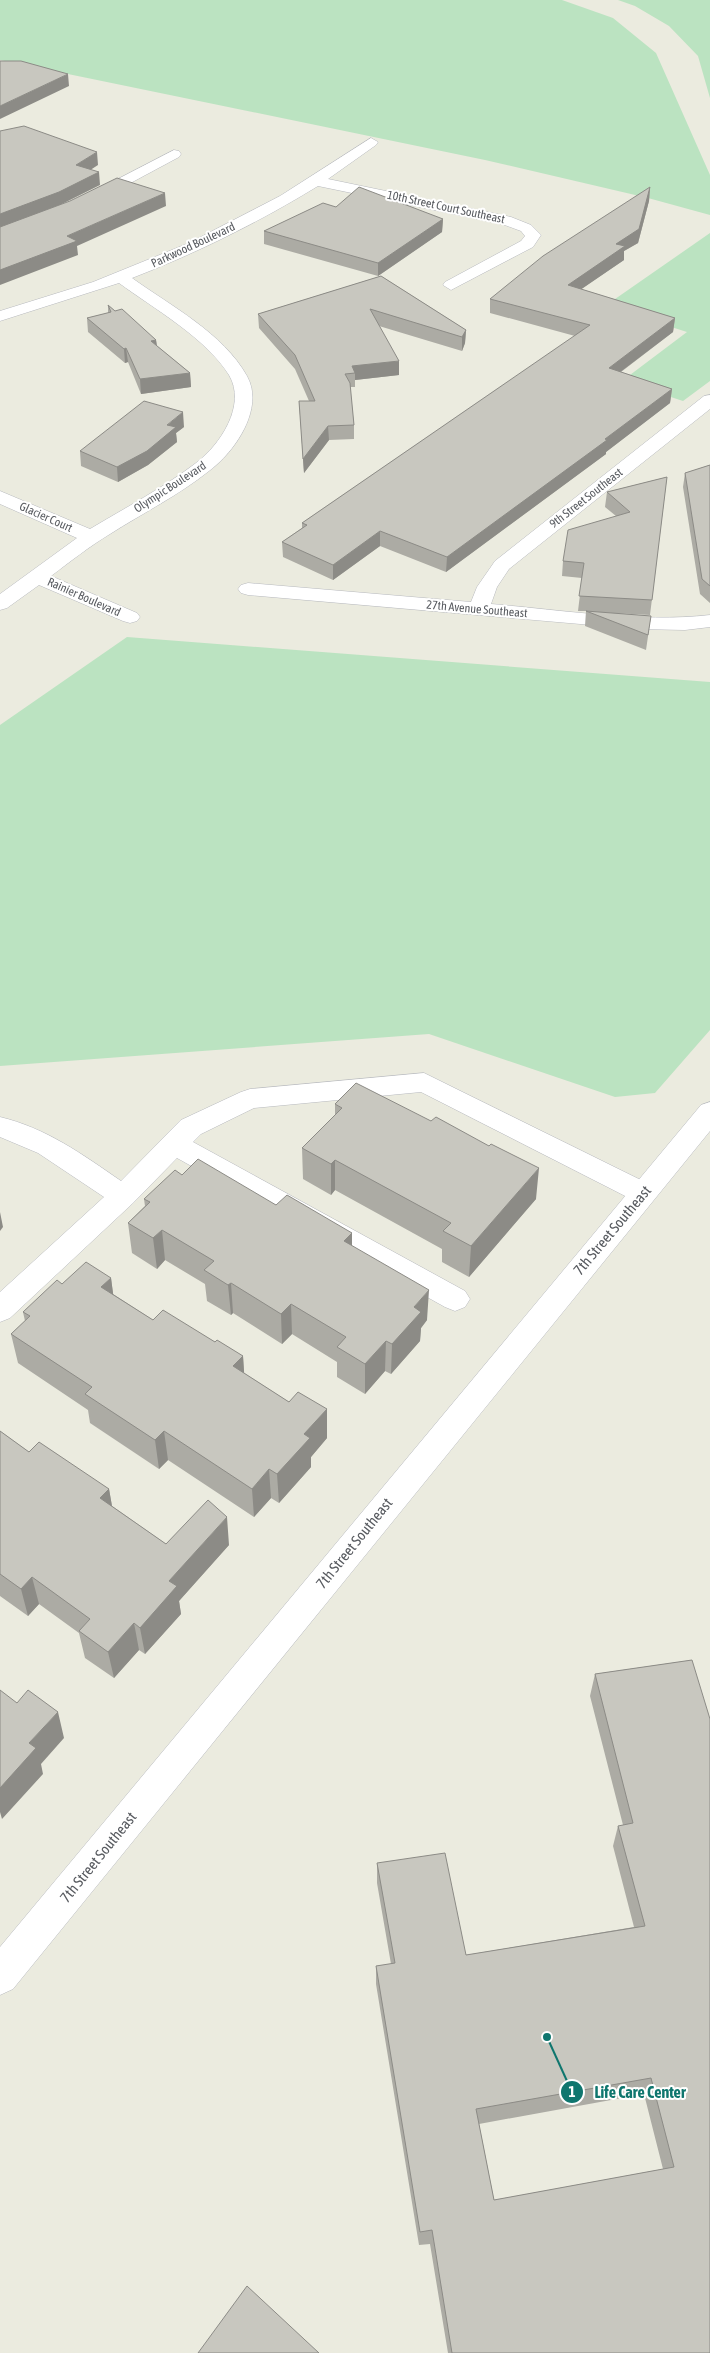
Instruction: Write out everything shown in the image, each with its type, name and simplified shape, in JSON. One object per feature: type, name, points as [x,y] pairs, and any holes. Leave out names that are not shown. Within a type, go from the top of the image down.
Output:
[{"type":"street","name":"Parkwood Boulevard","points":[[0,316],[122,278],[251,218],[317,181],[371,142]]},
{"type":"street","points":[[80,203],[174,154]]},
{"type":"street","name":"10th Street Court Southeast","points":[[317,181],[486,215],[519,224],[531,232],[532,239],[518,250],[451,286]]},
{"type":"street","name":"Olympic Boulevard","points":[[0,604],[91,537],[175,486],[219,453],[230,439],[242,405],[244,389],[240,377],[229,362],[208,342],[122,278]]},
{"type":"street","name":"9th Street Southeast","points":[[479,609],[486,587],[502,565],[710,400]]},
{"type":"street","points":[[687,418],[710,426]]},
{"type":"street","name":"Glacier Court","points":[[0,497],[91,537]]},
{"type":"street","name":"Rainier Boulevard","points":[[38,577],[130,617]]},
{"type":"street","name":"27th Avenue Southeast","points":[[248,589],[664,624],[708,621]]},
{"type":"street","points":[[0,1310],[123,1196],[192,1127],[250,1099],[424,1082],[643,1193]]},
{"type":"street","name":"7th Street Southeast","points":[[0,1976],[710,1112]]},
{"type":"street","points":[[0,1127],[10,1129],[44,1144],[123,1196]]},
{"type":"street","points":[[175,1144],[455,1299]]},
{"type":"green space","points":[[0,0],[562,0],[613,18],[656,53],[710,175],[710,215],[648,198],[485,160],[0,60]]},
{"type":"green space","points":[[618,0],[710,0],[710,98],[698,56],[669,26],[635,6]]},
{"type":"green space","points":[[710,233],[710,381],[683,401],[622,381],[687,332],[605,306]]},
{"type":"green space","points":[[127,637],[710,682],[710,1030],[655,1093],[615,1097],[429,1034],[0,1066],[0,725]]},
{"type":"building","points":[[0,61],[21,61],[68,74],[0,106]]},
{"type":"building","points":[[24,126],[97,152],[76,165],[99,172],[59,192],[0,214],[0,131]]},
{"type":"building","points":[[117,178],[165,193],[67,236],[77,241],[0,270],[0,227],[70,201]]},
{"type":"building","points":[[359,187],[443,219],[378,263],[264,231],[323,203],[336,207]]},
{"type":"building","points":[[650,187],[639,229],[616,244],[625,246],[568,285],[675,318],[609,368],[672,389],[605,439],[607,440],[447,557],[380,531],[333,565],[282,542],[307,525],[302,523],[590,325],[490,299],[543,256]]},
{"type":"building","points":[[381,276],[466,330],[462,337],[370,309],[399,361],[352,366],[355,373],[345,374],[350,383],[354,425],[328,426],[303,459],[299,401],[315,401],[295,355],[258,314]]},
{"type":"building","points":[[108,305],[115,311],[122,309],[156,340],[151,341],[190,373],[140,379],[126,348],[124,349],[87,318],[111,312]]},
{"type":"building","points":[[144,401],[183,412],[167,425],[176,427],[147,451],[117,467],[80,451]]},
{"type":"building","points":[[710,465],[710,586],[702,579],[685,473]]},
{"type":"building","points":[[667,477],[652,600],[579,596],[584,563],[563,561],[568,530],[630,512],[607,492]]},
{"type":"building","points":[[586,611],[651,616],[648,635]]},
{"type":"building","points":[[356,1083],[431,1121],[436,1117],[489,1146],[491,1144],[539,1168],[471,1246],[443,1231],[451,1223],[335,1160],[331,1164],[302,1148],[342,1108],[335,1104]]},
{"type":"building","points":[[198,1159],[276,1205],[287,1195],[352,1233],[344,1241],[429,1290],[414,1307],[421,1312],[392,1344],[386,1341],[365,1364],[337,1347],[346,1337],[291,1304],[281,1314],[231,1283],[228,1285],[204,1270],[214,1261],[162,1230],[153,1238],[128,1223],[150,1202],[144,1199],[175,1170],[182,1175]]},
{"type":"building","points":[[86,1262],[111,1278],[101,1287],[153,1320],[163,1310],[215,1342],[217,1340],[243,1356],[233,1366],[289,1402],[298,1392],[327,1409],[304,1434],[310,1438],[277,1474],[269,1469],[252,1489],[164,1431],[155,1440],[85,1394],[92,1387],[11,1334],[30,1316],[23,1312],[57,1280],[62,1284]]},
{"type":"building","points":[[0,1431],[29,1452],[39,1442],[109,1489],[100,1498],[166,1544],[208,1500],[227,1517],[169,1581],[177,1586],[140,1628],[134,1623],[108,1652],[79,1631],[90,1619],[32,1577],[21,1589],[0,1574]]},
{"type":"building","points":[[692,1660],[710,1719],[710,2353],[452,2353],[432,2230],[420,2232],[376,1966],[395,1963],[377,1863],[445,1853],[466,1955],[645,1926],[618,1826],[633,1823],[595,1674]],"holes":[[[651,2078],[674,2167],[494,2200],[476,2109]]]},
{"type":"building","points":[[0,1690],[17,1703],[28,1690],[58,1712],[29,1743],[36,1748],[0,1788]]},
{"type":"building","points":[[247,2286],[319,2353],[198,2353]]},
{"type":"place","name":"Life Care Center","points":[[547,2037]]}]
